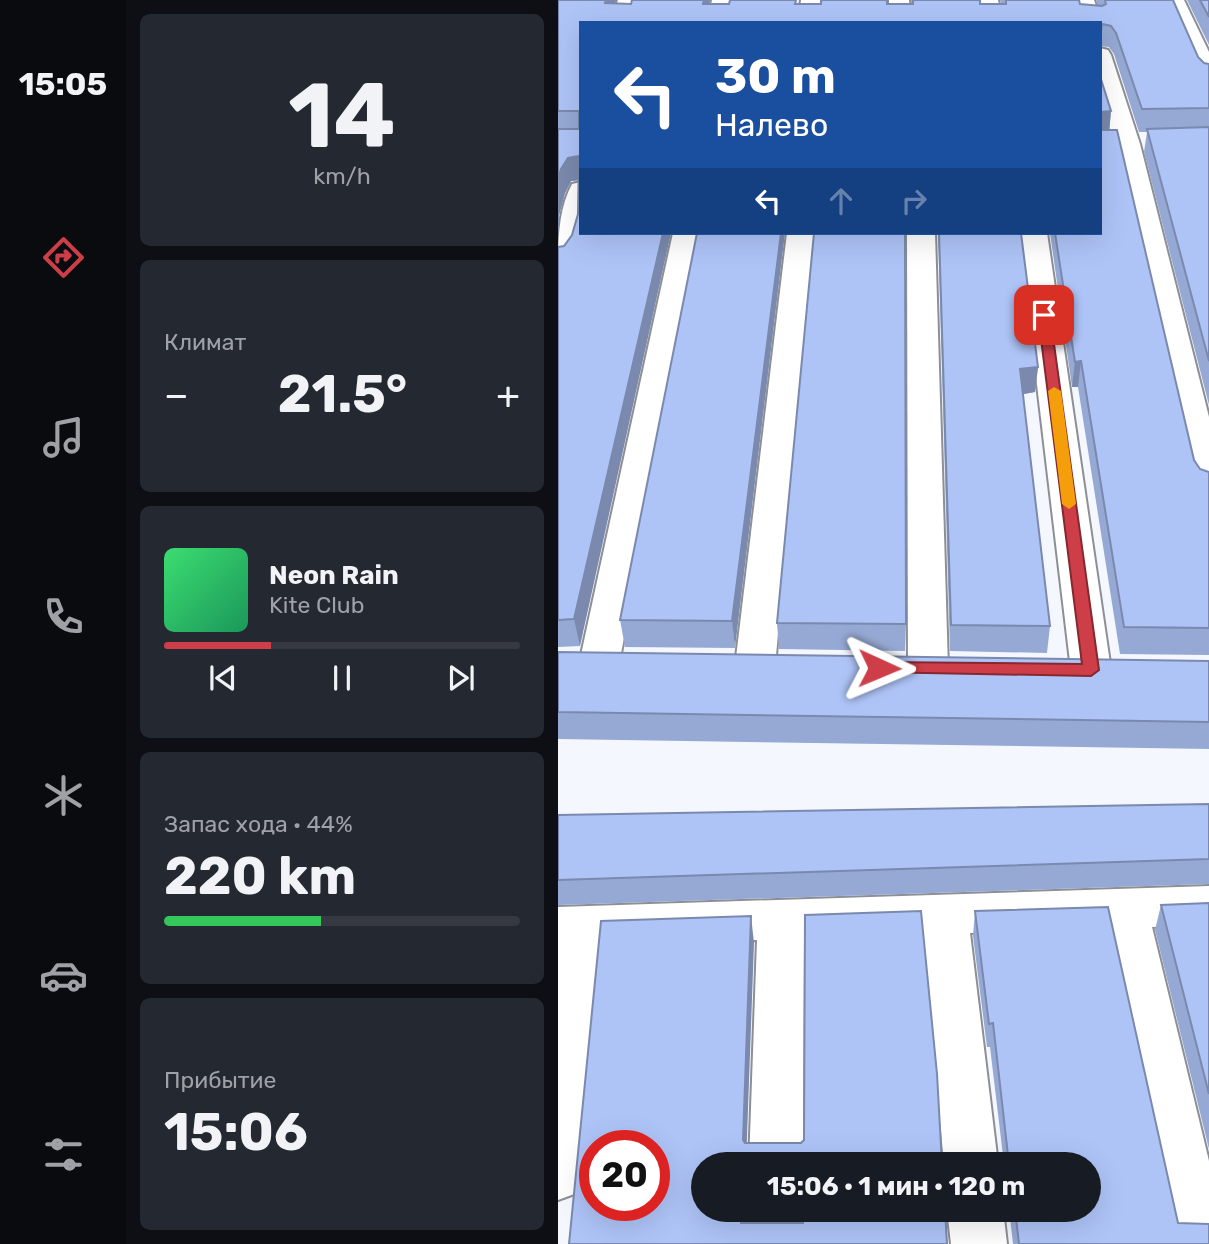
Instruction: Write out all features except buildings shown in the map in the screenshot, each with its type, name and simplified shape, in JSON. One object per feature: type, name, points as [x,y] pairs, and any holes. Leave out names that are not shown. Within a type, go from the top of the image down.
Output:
[{"type":"lane","points":[[622,21],[628,0]]},
{"type":"lane","points":[[718,21],[722,0]]},
{"type":"lane","points":[[809,21],[811,0]]},
{"type":"lane","points":[[899,0],[900,21]]},
{"type":"lane","points":[[988,0],[992,21]]},
{"type":"lane","points":[[1084,0],[1090,21]]},
{"type":"lane","points":[[1174,0],[1209,78]]},
{"type":"lane","points":[[1102,61],[1128,144],[1209,486]]},
{"type":"lane","points":[[558,262],[579,196]]},
{"type":"lane","points":[[599,664],[687,235]]},
{"type":"lane","points":[[755,666],[801,235]]},
{"type":"lane","points":[[921,235],[928,668]]},
{"type":"lane","points":[[1033,235],[1091,670]]},
{"type":"lane","points":[[558,663],[638,665]]},
{"type":"lane","points":[[716,666],[795,667]]},
{"type":"lane","points":[[888,668],[969,669]]},
{"type":"lane","points":[[1050,670],[1130,671]]},
{"type":"lane","points":[[558,1174],[570,927],[1209,906]]},
{"type":"lane","points":[[1124,908],[1201,1244]]},
{"type":"lane","points":[[945,916],[970,1152]]},
{"type":"lane","points":[[776,1152],[781,920]]},
{"type":"lane","points":[[774,1244],[775,1222]]},
{"type":"lane","points":[[976,1222],[979,1244]]},
{"type":"slow traffic","points":[[1054,391],[1069,504]]},
{"type":"route","points":[[879,668],[1091,670],[1044,315]]}]
